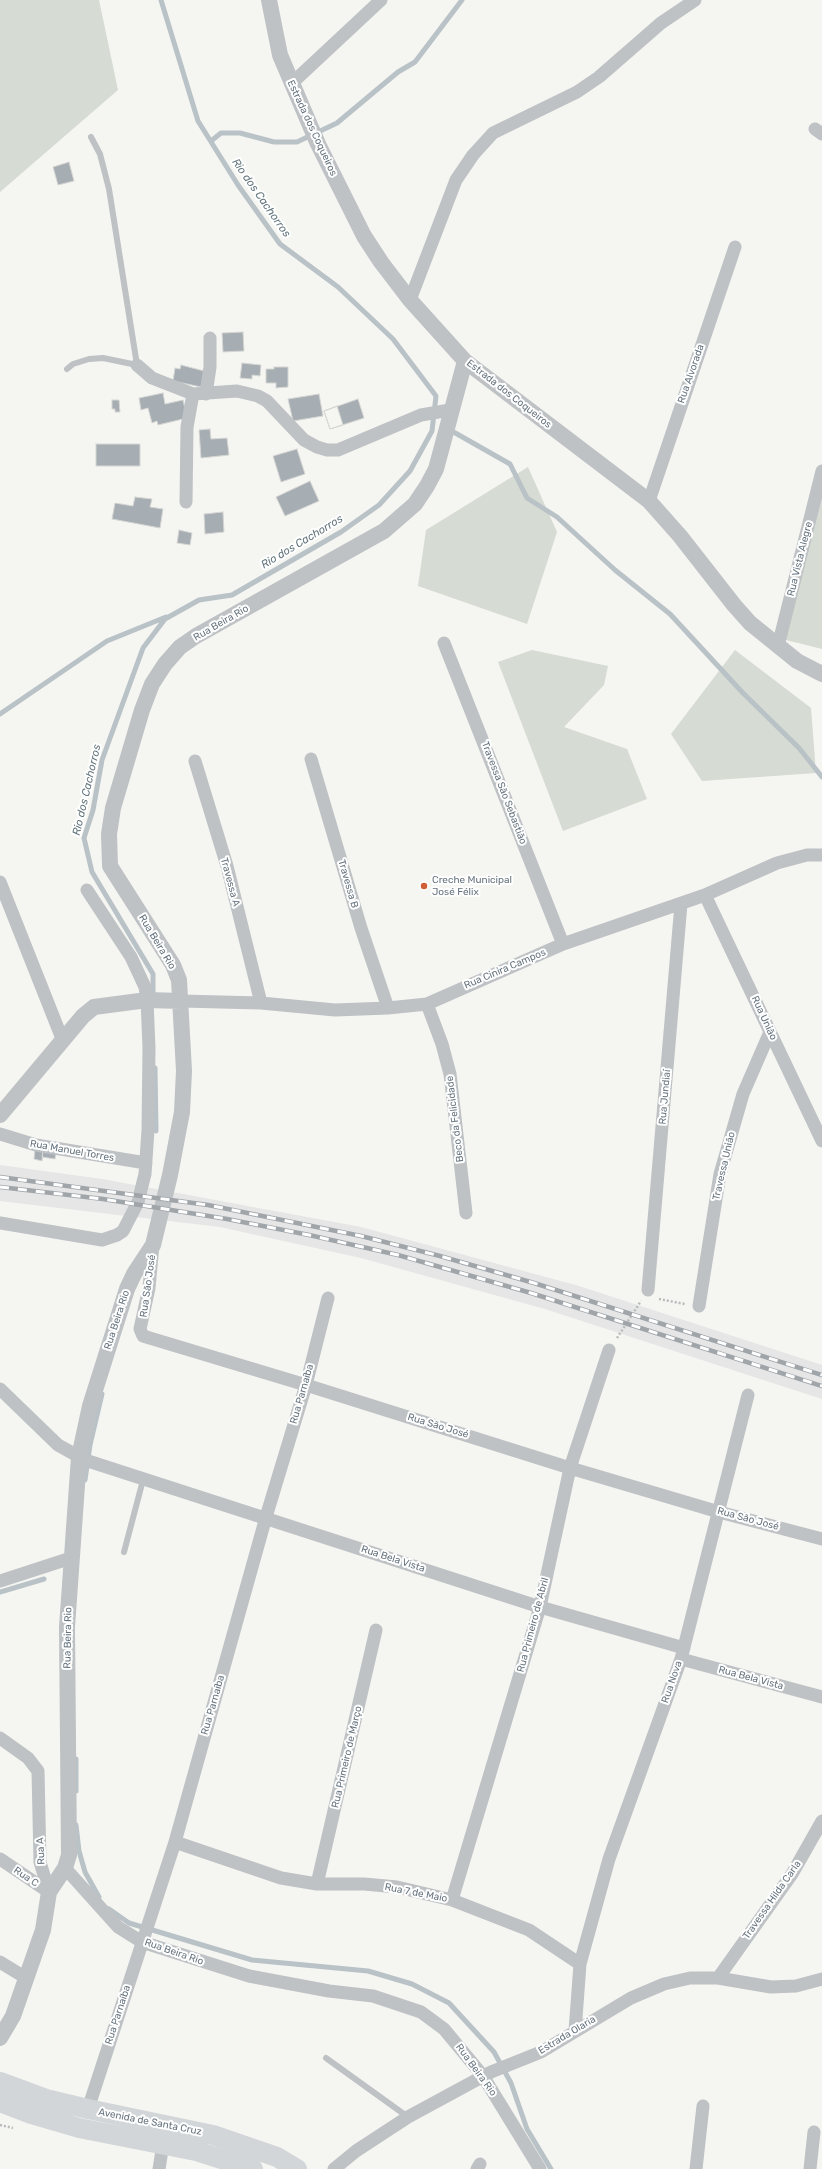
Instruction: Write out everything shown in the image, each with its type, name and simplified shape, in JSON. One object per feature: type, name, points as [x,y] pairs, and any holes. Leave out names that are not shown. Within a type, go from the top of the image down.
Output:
[{"type":"main road","name":"Avenida de Santa Cruz","points":[[0,2082],[46,2099],[213,2135],[263,2151],[297,2169]]},
{"type":"main road","name":"Avenida de Santa Cruz","points":[[0,2102],[31,2114],[79,2128],[163,2144],[231,2160],[253,2169]]},
{"type":"street","name":"Estrada dos Coqueiros","points":[[269,0],[278,48],[291,84],[318,144],[364,236],[381,262],[410,300],[465,361],[648,501],[680,536],[750,623],[797,660],[822,674]]},
{"type":"street","points":[[291,84],[381,0]]},
{"type":"street","points":[[410,300],[456,180],[473,155],[493,133],[577,92],[599,77],[662,23],[695,0]]},
{"type":"street","name":"Rua Alvorada","points":[[648,501],[734,247]]},
{"type":"street","points":[[206,394],[210,367],[210,338]]},
{"type":"street","name":"Rua Beira Rio","points":[[465,361],[446,418],[436,469],[415,504],[384,531],[196,636],[180,647],[165,664],[152,684],[142,710],[113,808],[108,854],[110,866],[173,965],[179,980],[178,1001],[184,1071],[182,1112],[170,1175],[153,1245],[134,1274],[127,1289],[90,1406],[82,1458],[71,1558],[67,1627],[70,1818],[69,1855],[65,1868],[118,1928],[249,1976],[329,1991],[373,1996],[421,2012],[444,2029],[487,2074],[540,2169]]},
{"type":"street","points":[[137,365],[152,378],[193,394],[238,391],[258,396],[267,401],[304,440],[317,447],[327,450],[338,450],[421,415],[446,418]]},
{"type":"street","points":[[186,502],[187,427],[193,394]]},
{"type":"street","name":"Rua Vista Alegre","points":[[778,646],[822,471]]},
{"type":"street","name":"Travessa São Sebastião","points":[[444,642],[563,944]]},
{"type":"street","name":"Travessa B","points":[[311,759],[361,928],[388,1008]]},
{"type":"street","name":"Travessa A","points":[[195,761],[227,866],[261,1003]]},
{"type":"street","name":"Rua Cinira Campos","points":[[178,1001],[261,1003],[335,1010],[388,1008],[427,1004],[563,944],[705,895],[777,863],[800,857],[822,856]]},
{"type":"street","points":[[0,882],[63,1041]]},
{"type":"street","points":[[0,1222],[94,1240],[109,1238],[123,1231],[138,1202],[146,1163],[150,1000],[131,957],[88,890]]},
{"type":"street","name":"Rua União","points":[[705,895],[822,1141]]},
{"type":"street","name":"Rua Jundiaí","points":[[646,1294],[681,904]]},
{"type":"street","points":[[0,1114],[83,1016],[94,1007],[150,1000],[178,1001]]},
{"type":"street","name":"Beco da Felicidade","points":[[427,1004],[442,1044],[450,1074],[466,1213]]},
{"type":"street","name":"Travessa União","points":[[699,1306],[720,1174],[743,1094],[770,1032]]},
{"type":"street","name":"Rua Manuel Torres","points":[[0,1134],[36,1145],[146,1163]]},
{"type":"street","name":"Rua São José","points":[[153,1245],[149,1288],[140,1330],[143,1336],[306,1385],[570,1468],[719,1512],[822,1539]]},
{"type":"street","name":"Rua Parnaíba","points":[[88,2109],[175,1842],[266,1518],[306,1385],[328,1298]]},
{"type":"street","name":"Rua Primeiro de Abril","points":[[452,1900],[540,1607],[570,1468],[609,1350]]},
{"type":"street","points":[[0,1388],[58,1445],[82,1458]]},
{"type":"street","name":"Rua Nova","points":[[580,1964],[609,1860],[682,1654],[748,1395]]},
{"type":"street","name":"Rua Bela Vista","points":[[82,1458],[143,1480],[266,1518],[682,1654],[822,1697]]},
{"type":"street","points":[[0,1581],[71,1558]]},
{"type":"street","name":"Rua Primeiro de Março","points":[[317,1884],[376,1630]]},
{"type":"street","name":"Rua A","points":[[0,1738],[28,1758],[38,1771],[40,1862],[49,1892],[43,1930],[13,2016],[0,2038]]},
{"type":"street","name":"Travessa Hilda Carla","points":[[718,1978],[792,1874],[822,1821]]},
{"type":"street","name":"Rua 7 de Maio","points":[[175,1842],[251,1869],[317,1884],[364,1884],[398,1887],[452,1900],[529,1930],[580,1964]]},
{"type":"street","name":"Rua C","points":[[0,1859],[49,1892],[65,1868]]},
{"type":"street","points":[[0,1962],[26,1978]]},
{"type":"street","points":[[575,2031],[580,1964]]},
{"type":"street","name":"Estrada Olaria","points":[[334,2169],[356,2151],[408,2117],[487,2074],[541,2052],[631,1998],[664,1984],[690,1978],[718,1978],[771,1987],[796,1986],[822,1979]]},
{"type":"street","points":[[696,2169],[703,2106]]},
{"type":"street","points":[[810,2169],[814,2132]]},
{"type":"street","points":[[159,2169],[163,2144]]},
{"type":"lane","points":[[67,369],[89,359],[103,358],[137,365],[106,176],[100,154],[91,137]]},
{"type":"lane","points":[[124,1552],[143,1480]]},
{"type":"lane","points":[[326,2058],[408,2117]]},
{"type":"path","points":[[609,1350],[646,1294],[699,1306]]},
{"type":"shaded area","points":[[0,0],[99,0],[118,90],[0,192]]},
{"type":"shaded area","points":[[528,467],[557,532],[527,624],[418,586],[426,530]]},
{"type":"shaded area","points":[[822,485],[822,649],[782,639]]},
{"type":"shaded area","points":[[532,650],[608,666],[604,685],[564,727],[627,749],[647,799],[563,831],[498,662]]},
{"type":"shaded area","points":[[735,650],[811,708],[816,773],[702,781],[671,734]]},
{"type":"shaded area","points":[[0,1165],[102,1179],[361,1227],[579,1286],[822,1365],[822,1399],[545,1309],[361,1258],[220,1227],[0,1201]]},
{"type":"building","points":[[69,162],[74,181],[58,185],[53,167]]},
{"type":"building","points":[[243,332],[244,351],[223,352],[222,333]]},
{"type":"building","points":[[242,363],[261,365],[260,376],[252,375],[252,379],[240,378]]},
{"type":"building","points":[[181,365],[204,371],[201,387],[173,381],[175,368],[180,369]]},
{"type":"building","points":[[274,367],[288,367],[288,387],[276,388],[276,383],[266,383],[266,369],[274,369]]},
{"type":"building","points":[[163,393],[165,404],[183,400],[187,418],[158,425],[157,421],[152,423],[148,408],[141,410],[139,398]]},
{"type":"building","points":[[319,394],[323,416],[293,421],[288,399]]},
{"type":"building","points":[[358,399],[364,418],[330,429],[324,411]]},
{"type":"building","points":[[112,400],[119,400],[120,412],[115,412],[115,409],[112,409]]},
{"type":"building","points":[[337,406],[343,425],[330,429],[324,411]]},
{"type":"building","points":[[210,429],[211,439],[227,438],[229,455],[201,458],[199,430]]},
{"type":"building","points":[[96,444],[140,444],[140,466],[96,466]]},
{"type":"building","points":[[297,449],[305,474],[281,482],[273,456]]},
{"type":"building","points":[[310,481],[319,501],[285,516],[276,497]]},
{"type":"building","points":[[135,497],[152,499],[150,507],[163,509],[160,528],[112,519],[115,503],[133,506]]},
{"type":"building","points":[[223,512],[224,532],[205,534],[204,514]]},
{"type":"building","points":[[179,530],[192,533],[190,545],[177,543]]},
{"type":"building","points":[[35,1148],[43,1150],[42,1161],[34,1159]]},
{"type":"building","points":[[43,1150],[56,1152],[55,1159],[42,1157]]},
{"type":"waterway","name":"Rio dos Cachorros","points":[[153,998],[153,974],[92,872],[84,838],[93,810],[102,760],[143,648],[165,619],[199,600],[232,595],[341,532],[379,505],[410,471],[432,431],[436,396],[393,339],[338,287],[280,244],[238,185],[198,121],[161,0]]},
{"type":"waterway","points":[[211,141],[221,133],[240,133],[274,142],[297,142],[337,123],[398,72],[415,62],[462,0]]},
{"type":"waterway","points":[[450,430],[510,464],[527,498],[557,517],[615,570],[670,614],[742,692],[799,748],[822,777]]},
{"type":"waterway","points":[[0,714],[107,641],[166,617]]},
{"type":"waterway","name":"Rio dos Cachorros","points":[[155,1068],[156,1131]]},
{"type":"waterway","points":[[85,1480],[90,1445],[102,1394]]},
{"type":"waterway","points":[[0,1592],[44,1579]]},
{"type":"waterway","points":[[76,1759],[76,1791]]},
{"type":"waterway","points":[[76,1825],[79,1851],[85,1872],[99,1897]]},
{"type":"waterway","points":[[109,1909],[129,1923],[252,1960],[368,1971],[412,1984],[449,2003],[494,2052],[511,2083],[527,2129],[551,2169]]},
{"type":"railway","points":[[0,1177],[208,1205],[361,1236],[440,1256],[534,1283],[822,1375]]},
{"type":"railway","points":[[0,1187],[103,1199],[227,1219],[309,1235],[398,1255],[531,1293],[822,1386]]},
{"type":"place","name":"Creche Municipal José Félix","points":[[424,886]]}]
